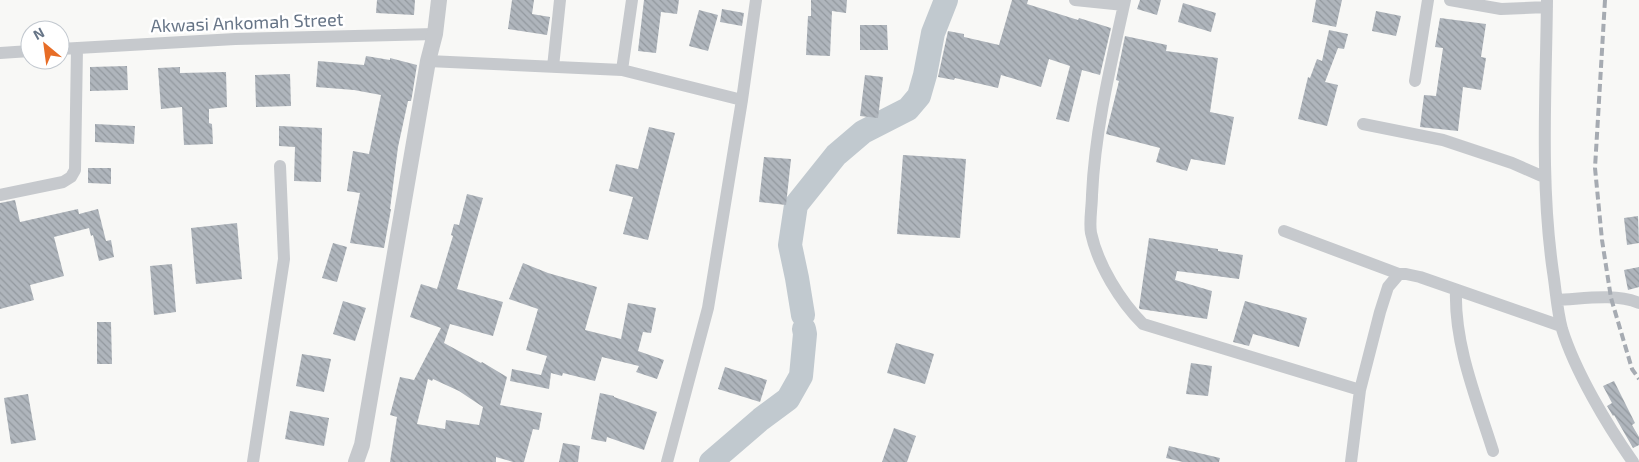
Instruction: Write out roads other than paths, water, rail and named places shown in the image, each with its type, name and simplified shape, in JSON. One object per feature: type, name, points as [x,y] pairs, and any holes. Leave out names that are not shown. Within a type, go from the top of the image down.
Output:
[{"type":"street","points":[[356,462],[362,445],[439,0]]},
{"type":"street","points":[[553,67],[560,0]]},
{"type":"street","points":[[622,70],[632,0]]},
{"type":"street","points":[[667,462],[708,308],[742,100],[756,0]]},
{"type":"street","points":[[1075,0],[1124,2],[1100,119],[1093,175],[1091,231],[1098,258],[1128,308],[1143,324],[1360,390]]},
{"type":"street","points":[[1415,81],[1428,0]]},
{"type":"street","points":[[1450,0],[1501,9],[1547,3],[1544,176],[1548,243],[1561,326],[1575,362],[1600,409],[1633,462]]},
{"type":"street","name":"Akwasi Ankomah Street","points":[[70,48],[235,39],[434,34]]},
{"type":"street","points":[[0,195],[63,182],[71,177],[75,170],[77,48]]},
{"type":"street","points":[[0,53],[20,52]]},
{"type":"street","points":[[428,61],[622,70],[742,100]]},
{"type":"street","points":[[1363,124],[1443,140],[1512,163],[1544,176]]},
{"type":"street","points":[[252,462],[284,259],[280,166]]},
{"type":"street","points":[[1284,231],[1399,274],[1420,277],[1561,326]]},
{"type":"street","points":[[1351,462],[1360,390],[1385,293],[1391,282],[1399,274]]},
{"type":"street","points":[[1456,290],[1456,305],[1464,354],[1492,451]]},
{"type":"street","points":[[1557,300],[1629,298],[1639,303]]},
{"type":"waterway","points":[[803,315],[790,245],[796,205],[836,155],[863,132],[908,109],[919,96],[933,33],[946,0]]},
{"type":"waterway","points":[[711,462],[761,419],[788,399],[801,376],[804,329]]},
{"type":"railway","points":[[1605,0],[1595,168],[1602,240],[1611,298],[1632,369],[1639,379]]}]
